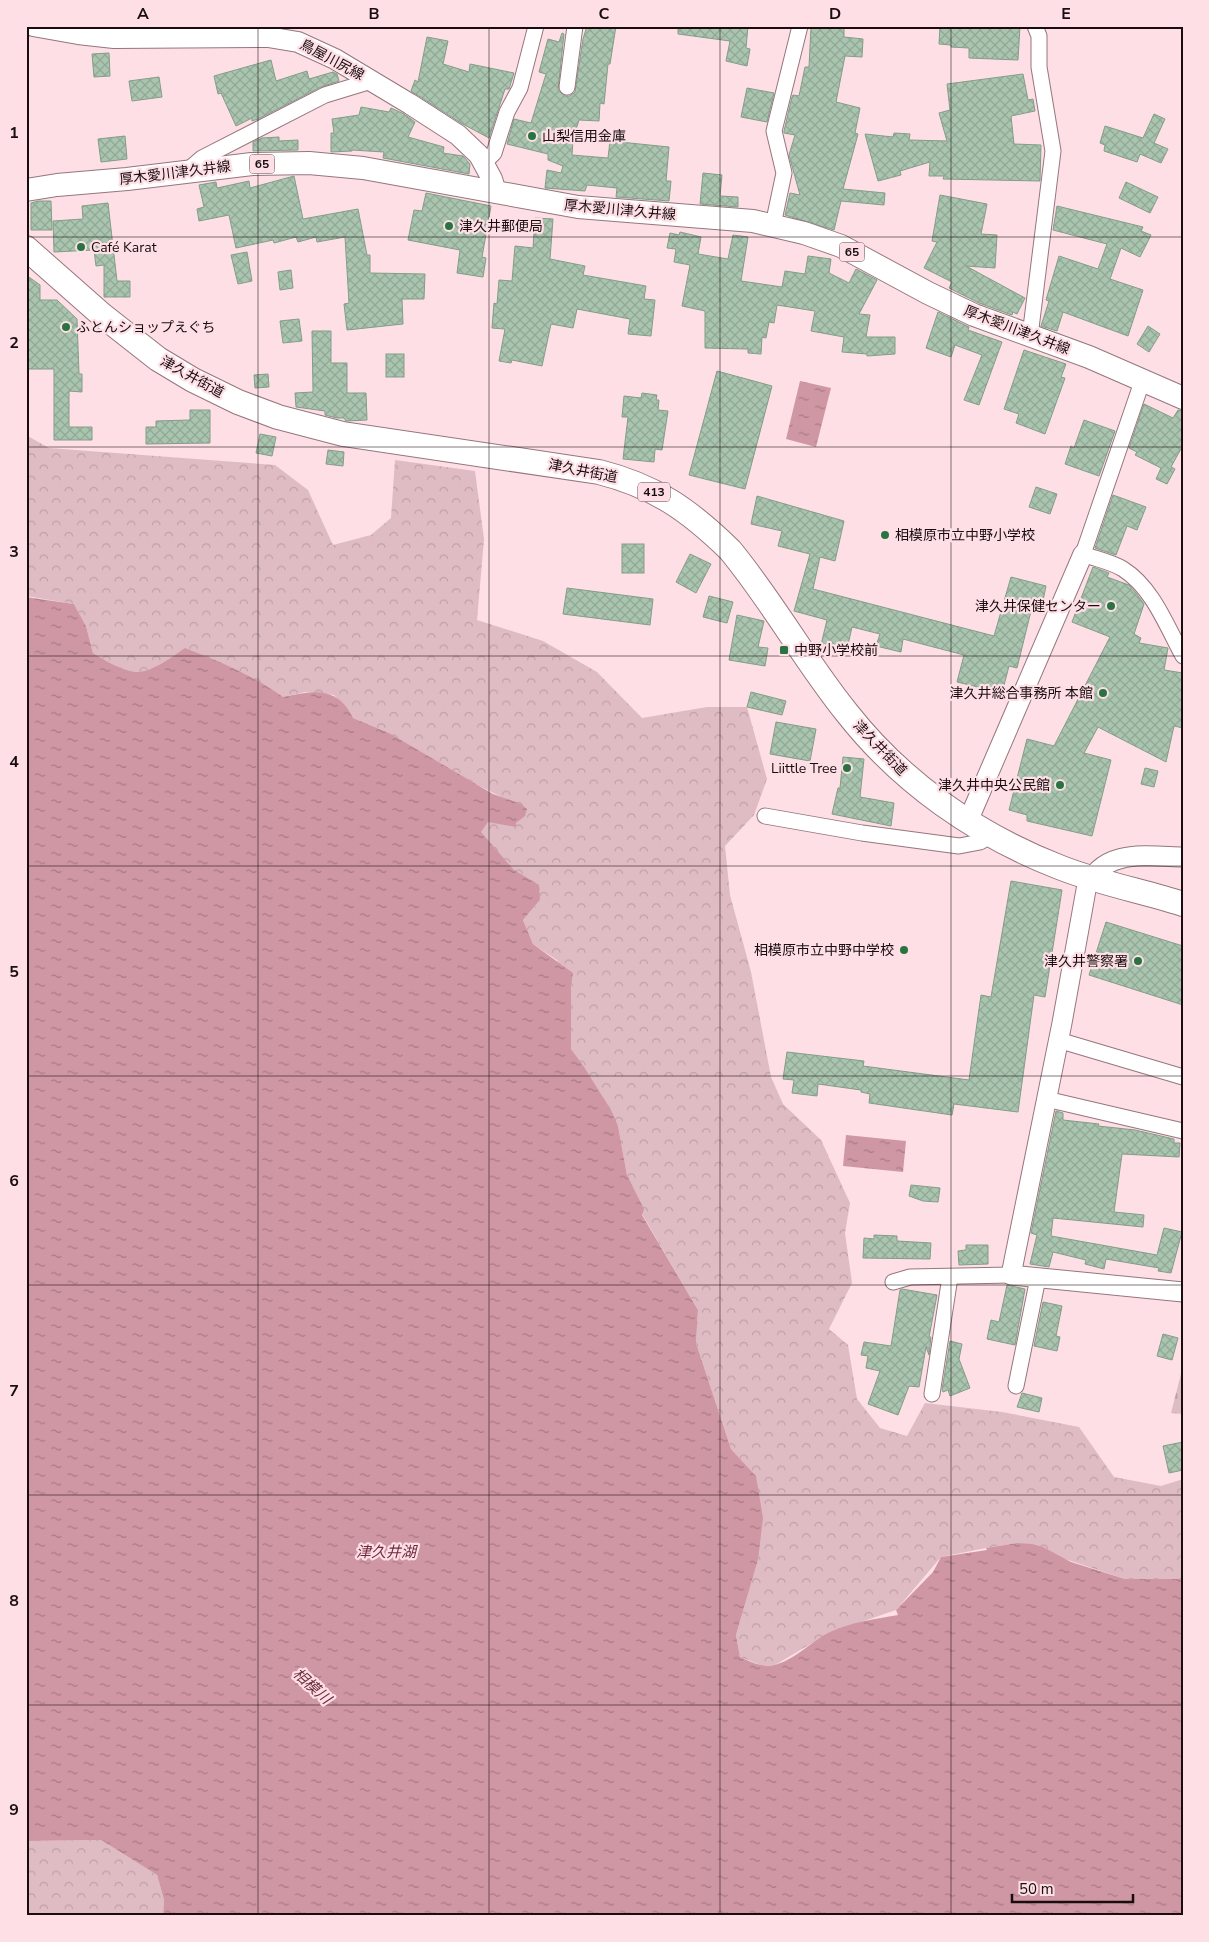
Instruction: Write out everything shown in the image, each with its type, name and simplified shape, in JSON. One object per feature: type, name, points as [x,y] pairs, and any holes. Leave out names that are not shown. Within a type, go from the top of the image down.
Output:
[{"type":"highway","name":"津久井街道","points":[[26,248],[118,328],[158,359],[202,385],[244,404],[278,417],[344,434],[599,472],[634,483],[674,503],[706,527],[734,556],[829,690],[864,734],[912,781],[968,821],[992,835],[1060,867],[1183,904]]},
{"type":"main road","name":"鳥屋川尻線","points":[[32,26],[114,38],[277,38],[315,48],[458,136],[475,150],[484,163],[496,192]]},
{"type":"main road","name":"厚木愛川津久井線","points":[[26,190],[252,164],[309,163],[364,168],[578,207],[743,220],[773,225],[804,233],[841,246],[974,315],[1089,357],[1183,398]]},
{"type":"street","points":[[484,163],[494,153],[507,112],[520,88],[536,26]]},
{"type":"street","points":[[567,87],[574,26]]},
{"type":"street","points":[[773,225],[784,173],[774,131],[800,26]]},
{"type":"street","points":[[1030,336],[1052,151],[1040,67],[1038,36],[1035,26]]},
{"type":"street","points":[[186,172],[202,158],[290,112],[325,95],[371,81]]},
{"type":"street","points":[[968,821],[1083,554],[1143,379]]},
{"type":"street","points":[[1083,554],[1122,568],[1140,584],[1155,605],[1183,656]]},
{"type":"street","points":[[765,816],[862,833],[959,846],[980,842],[992,835]]},
{"type":"street","points":[[1011,1275],[1090,877],[1100,867],[1127,856],[1183,857]]},
{"type":"street","points":[[1058,1040],[1183,1076]]},
{"type":"street","points":[[1046,1099],[1183,1130]]},
{"type":"street","points":[[894,1282],[910,1277],[1011,1275],[1183,1292]]},
{"type":"street","points":[[932,1394],[950,1277]]},
{"type":"street","points":[[1016,1386],[1038,1278]]},
{"type":"green space","points":[[26,435],[49,448],[275,465],[308,490],[333,545],[371,535],[391,518],[395,460],[475,471],[484,539],[477,620],[543,641],[597,672],[642,718],[707,707],[747,707],[767,779],[754,815],[725,846],[730,895],[751,972],[771,1077],[783,1104],[821,1140],[850,1203],[845,1233],[852,1283],[829,1329],[848,1345],[857,1399],[880,1428],[907,1436],[925,1403],[1002,1412],[1079,1427],[1114,1477],[1161,1486],[1183,1479],[1183,1581],[1125,1579],[1017,1543],[986,1548],[941,1557],[896,1610],[829,1633],[775,1665],[763,1666],[740,1657],[736,1635],[758,1560],[756,1476],[731,1449],[696,1343],[698,1310],[642,1214],[627,1175],[618,1126],[571,1049],[571,984],[557,960],[533,944],[523,920],[540,900],[480,832],[488,822],[521,807],[427,759],[389,733],[353,718],[334,695],[305,692],[283,697],[185,649],[155,667],[142,672],[130,671],[119,667],[93,653],[86,626],[74,604],[26,596]]},
{"type":"green space","points":[[1183,1366],[1183,1414],[1171,1413]]},
{"type":"green space","points":[[101,1840],[157,1875],[164,1900],[163,1916],[26,1916],[26,1841]]},
{"type":"water","points":[[800,381],[831,388],[816,447],[786,439]]},
{"type":"water","name":"津久井湖","points":[[26,597],[74,604],[86,626],[93,653],[125,669],[136,672],[148,670],[185,648],[236,670],[283,697],[314,692],[332,695],[340,700],[353,718],[389,733],[493,794],[521,804],[527,809],[525,816],[516,823],[516,827],[488,822],[481,832],[514,870],[539,885],[540,900],[523,920],[533,944],[573,973],[571,985],[571,1049],[611,1110],[618,1126],[627,1175],[644,1209],[642,1215],[698,1310],[696,1343],[731,1449],[756,1476],[763,1518],[758,1560],[736,1635],[740,1657],[761,1665],[779,1664],[830,1632],[864,1621],[898,1615],[896,1610],[933,1572],[941,1557],[987,1550],[986,1548],[1017,1543],[1032,1544],[1043,1547],[1071,1562],[1125,1579],[1183,1579],[1183,1916],[163,1916],[164,1900],[157,1875],[101,1840],[26,1841]]},
{"type":"water","points":[[846,1135],[906,1141],[903,1172],[843,1166]]},
{"type":"building","points":[[587,26],[616,26],[610,64],[608,64],[604,104],[600,103],[599,121],[579,120],[573,139],[572,155],[608,158],[610,141],[669,147],[666,181],[671,181],[669,201],[616,197],[617,188],[587,185],[585,191],[545,188],[547,170],[561,173],[563,166],[548,160],[548,154],[507,144],[514,119],[531,123],[546,74],[539,72],[548,39],[559,42],[562,33],[564,34],[558,90],[565,96],[570,96],[575,92],[583,39]]},
{"type":"building","points":[[678,26],[748,26],[746,48],[750,49],[747,66],[726,61],[730,41],[678,34]]},
{"type":"building","points":[[940,26],[1020,26],[1018,60],[969,58],[969,48],[939,44]]},
{"type":"building","points":[[811,27],[844,28],[844,37],[863,39],[862,57],[845,56],[836,102],[860,108],[855,133],[858,134],[843,189],[885,193],[884,205],[841,201],[834,230],[785,215],[790,193],[800,195],[789,155],[795,135],[784,133],[784,131],[792,97],[793,95],[799,96],[805,67],[809,67]]},
{"type":"building","points":[[427,37],[448,41],[443,64],[469,72],[470,64],[514,73],[509,89],[505,89],[489,138],[461,123],[411,91],[415,80],[418,82]]},
{"type":"building","points":[[109,53],[110,76],[94,77],[92,54]]},
{"type":"building","points":[[271,60],[276,81],[307,71],[309,79],[333,72],[337,74],[339,81],[321,87],[258,119],[252,121],[252,118],[236,126],[221,93],[218,94],[214,76]]},
{"type":"building","points":[[1023,74],[1028,100],[1033,99],[1035,111],[1011,116],[1014,144],[1041,145],[1040,181],[943,179],[944,176],[929,176],[930,162],[900,171],[901,175],[878,181],[865,134],[893,137],[894,133],[910,134],[909,140],[947,141],[939,113],[950,110],[947,84]]},
{"type":"building","points":[[159,77],[162,97],[132,101],[129,81]]},
{"type":"building","points":[[747,88],[774,93],[767,122],[741,117]]},
{"type":"building","points":[[361,107],[389,112],[391,108],[404,114],[415,122],[408,137],[444,147],[443,153],[463,156],[470,164],[469,174],[383,158],[384,152],[352,150],[331,152],[331,133],[334,133],[332,119],[359,115]]},
{"type":"building","points":[[1154,114],[1165,119],[1154,143],[1168,149],[1161,163],[1140,154],[1137,162],[1104,151],[1105,145],[1100,143],[1105,126],[1143,138]]},
{"type":"building","points":[[125,136],[127,159],[101,162],[98,139]]},
{"type":"building","points":[[279,137],[279,141],[298,140],[298,150],[253,151],[253,142],[262,138]]},
{"type":"building","points":[[703,173],[722,175],[720,196],[738,197],[738,207],[700,204]]},
{"type":"building","points":[[294,176],[303,219],[358,209],[367,255],[370,255],[370,273],[425,274],[424,299],[402,299],[403,324],[347,330],[344,304],[349,303],[345,237],[317,242],[316,237],[298,242],[296,237],[274,243],[273,240],[236,248],[229,215],[199,221],[197,209],[204,207],[199,185],[216,182],[217,188],[249,181],[250,188]]},
{"type":"building","points":[[1126,182],[1158,197],[1150,213],[1119,198]]},
{"type":"building","name":"津久井郵便局","points":[[426,193],[491,206],[482,257],[486,258],[483,277],[457,273],[460,250],[408,240],[414,210],[422,211]]},
{"type":"building","points":[[940,195],[987,204],[981,234],[997,235],[995,268],[966,266],[1025,298],[1017,314],[1013,312],[1012,315],[979,303],[949,288],[952,282],[924,268],[937,242],[932,241]]},
{"type":"building","points":[[51,201],[52,230],[31,230],[31,203]]},
{"type":"building","points":[[108,203],[117,281],[130,281],[130,297],[104,297],[104,265],[96,266],[94,250],[54,252],[53,221],[83,219],[82,206]]},
{"type":"building","points":[[1057,206],[1143,227],[1141,231],[1151,235],[1140,257],[1121,248],[1110,279],[1143,290],[1128,336],[1063,312],[1057,331],[1041,326],[1049,301],[1046,300],[1059,256],[1098,269],[1107,244],[1053,230]]},
{"type":"building","points":[[535,218],[553,219],[550,259],[585,266],[583,275],[646,286],[644,299],[655,300],[651,336],[628,334],[630,319],[577,309],[573,328],[551,324],[542,366],[512,360],[511,363],[499,361],[505,329],[492,328],[494,303],[497,304],[499,280],[512,281],[515,246],[533,248]]},
{"type":"building","points":[[680,232],[701,237],[698,254],[728,259],[733,235],[748,237],[741,281],[782,287],[785,271],[805,274],[808,256],[831,259],[829,273],[849,283],[856,269],[877,280],[859,314],[870,315],[866,337],[895,337],[895,354],[867,356],[867,354],[842,352],[844,337],[811,331],[815,311],[777,305],[774,323],[769,322],[766,338],[762,337],[761,354],[748,353],[748,349],[705,348],[705,311],[682,306],[690,265],[674,262],[676,249],[667,248],[670,233],[679,235]]},
{"type":"building","points":[[247,252],[252,281],[238,284],[231,255]]},
{"type":"building","points":[[291,270],[293,288],[280,290],[278,272]]},
{"type":"building","points":[[26,275],[40,285],[40,300],[57,300],[77,319],[79,374],[82,374],[82,392],[69,391],[69,427],[92,427],[92,440],[54,440],[54,369],[26,369]]},
{"type":"building","points":[[938,312],[969,327],[968,330],[1002,342],[979,405],[964,400],[982,355],[955,345],[951,357],[926,348]]},
{"type":"building","points":[[299,319],[302,341],[283,343],[280,321]]},
{"type":"building","points":[[1148,326],[1160,334],[1149,352],[1137,344]]},
{"type":"building","points":[[312,331],[331,331],[331,363],[347,363],[347,393],[366,393],[367,420],[346,421],[344,418],[325,415],[325,411],[296,407],[295,393],[313,392]]},
{"type":"building","points":[[1024,350],[1066,364],[1061,377],[1065,378],[1045,434],[1016,423],[1019,414],[1004,409]]},
{"type":"building","points":[[386,354],[404,354],[404,377],[386,377]]},
{"type":"building","points":[[717,371],[772,386],[745,489],[689,475]]},
{"type":"building","points":[[268,374],[269,387],[255,388],[254,375]]},
{"type":"building","points":[[642,393],[657,395],[656,400],[659,400],[658,410],[668,411],[662,450],[655,449],[654,462],[623,459],[628,417],[622,417],[624,396],[641,398]]},
{"type":"building","points":[[1144,404],[1173,418],[1178,410],[1183,411],[1183,445],[1171,467],[1175,469],[1167,484],[1156,479],[1161,468],[1135,455],[1137,452],[1129,448]]},
{"type":"building","points":[[190,410],[210,410],[210,443],[146,444],[146,427],[156,427],[156,421],[190,420]]},
{"type":"building","points":[[1084,420],[1115,431],[1099,476],[1065,464],[1071,446],[1074,448]]},
{"type":"building","points":[[260,434],[276,437],[272,456],[256,453]]},
{"type":"building","points":[[328,450],[344,452],[343,466],[326,464]]},
{"type":"building","points":[[1036,487],[1057,494],[1050,514],[1029,507]]},
{"type":"building","points":[[1113,495],[1146,507],[1137,530],[1127,526],[1116,555],[1095,548]]},
{"type":"building","points":[[757,496],[844,521],[835,561],[820,557],[813,589],[994,636],[1011,577],[1046,586],[1041,610],[1032,607],[1017,668],[1009,666],[1002,693],[957,682],[964,655],[903,639],[901,652],[876,646],[880,634],[852,627],[846,654],[820,649],[827,620],[794,611],[810,554],[778,546],[782,531],[751,524]]},
{"type":"building","points":[[622,544],[644,544],[644,573],[622,573]]},
{"type":"building","points":[[690,554],[711,564],[696,593],[676,582]]},
{"type":"building","points":[[1093,567],[1109,573],[1107,577],[1129,585],[1136,593],[1144,604],[1134,634],[1141,638],[1139,643],[1168,648],[1164,670],[1183,673],[1183,728],[1174,726],[1166,762],[1098,727],[1084,753],[1111,760],[1092,836],[1027,821],[1027,815],[1009,810],[1027,739],[1054,746],[1110,637],[1072,622]]},
{"type":"building","points":[[567,588],[653,599],[650,625],[563,614]]},
{"type":"building","points":[[709,596],[733,602],[727,623],[703,617]]},
{"type":"building","points":[[737,615],[764,621],[758,647],[768,648],[765,666],[729,660]]},
{"type":"building","points":[[751,692],[786,701],[782,715],[747,707]]},
{"type":"building","points":[[776,722],[816,729],[810,761],[770,754]]},
{"type":"building","points":[[843,757],[864,759],[860,797],[894,803],[891,826],[832,814],[838,788],[840,788]]},
{"type":"building","points":[[1145,768],[1158,771],[1154,787],[1141,784]]},
{"type":"building","points":[[1011,881],[1062,890],[1045,997],[1034,995],[1018,1112],[954,1104],[952,1115],[869,1103],[870,1094],[861,1092],[861,1090],[818,1084],[817,1096],[792,1093],[794,1080],[783,1079],[787,1052],[864,1061],[863,1066],[969,1080],[981,995],[991,997]]},
{"type":"building","name":"津久井警察署","points":[[1106,922],[1183,946],[1183,1005],[1089,975]]},
{"type":"building","points":[[1056,1111],[1063,1113],[1063,1120],[1135,1130],[1174,1139],[1174,1143],[1180,1143],[1179,1157],[1122,1154],[1114,1212],[1144,1215],[1143,1227],[1053,1218],[1051,1236],[1157,1255],[1164,1228],[1182,1232],[1171,1273],[1158,1271],[1159,1268],[1106,1259],[1104,1269],[1085,1264],[1086,1260],[1053,1252],[1049,1267],[1030,1264],[1037,1235],[1031,1233]]},
{"type":"building","points":[[911,1185],[940,1188],[938,1202],[923,1201],[909,1196]]},
{"type":"building","points":[[874,1235],[897,1236],[897,1241],[931,1243],[930,1259],[863,1258],[864,1238],[874,1239]]},
{"type":"building","points":[[966,1245],[988,1245],[988,1264],[959,1265],[958,1251],[966,1250]]},
{"type":"building","points":[[1007,1285],[1025,1289],[1015,1345],[987,1339],[991,1320],[999,1322]]},
{"type":"building","points":[[900,1290],[937,1295],[929,1337],[931,1337],[929,1355],[926,1347],[919,1387],[909,1386],[898,1415],[868,1404],[880,1371],[866,1368],[868,1356],[861,1355],[864,1342],[891,1346]]},
{"type":"building","points":[[1043,1302],[1062,1306],[1056,1336],[1060,1337],[1057,1351],[1034,1346]]},
{"type":"building","points":[[1163,1334],[1178,1338],[1172,1360],[1157,1356]]},
{"type":"building","points":[[950,1341],[962,1344],[959,1359],[970,1388],[950,1396],[948,1390],[943,1392],[942,1390]]},
{"type":"building","points":[[1022,1393],[1042,1398],[1039,1412],[1017,1407]]},
{"type":"building","points":[[1183,1442],[1183,1470],[1169,1473],[1163,1446]]},
{"type":"place","name":"山梨信用金庫","points":[[532,136]]},
{"type":"place","name":"津久井郵便局","points":[[449,226]]},
{"type":"place","name":"Café Karat","points":[[81,247]]},
{"type":"place","name":"ふとんショップえぐち","points":[[66,327]]},
{"type":"place","name":"相模原市立中野小学校","points":[[885,535]]},
{"type":"place","name":"津久井保健センター","points":[[1111,606]]},
{"type":"place","name":"中野小学校前","points":[[784,650]]},
{"type":"place","name":"津久井総合事務所 本館","points":[[1103,693]]},
{"type":"place","name":"Liittle Tree","points":[[847,768]]},
{"type":"place","name":"津久井中央公民館","points":[[1060,785]]},
{"type":"place","name":"相模原市立中野中学校","points":[[904,950]]},
{"type":"place","name":"津久井警察署","points":[[1138,961]]},
{"type":"water label","name":"相模川","points":[[312,1686]]}]
